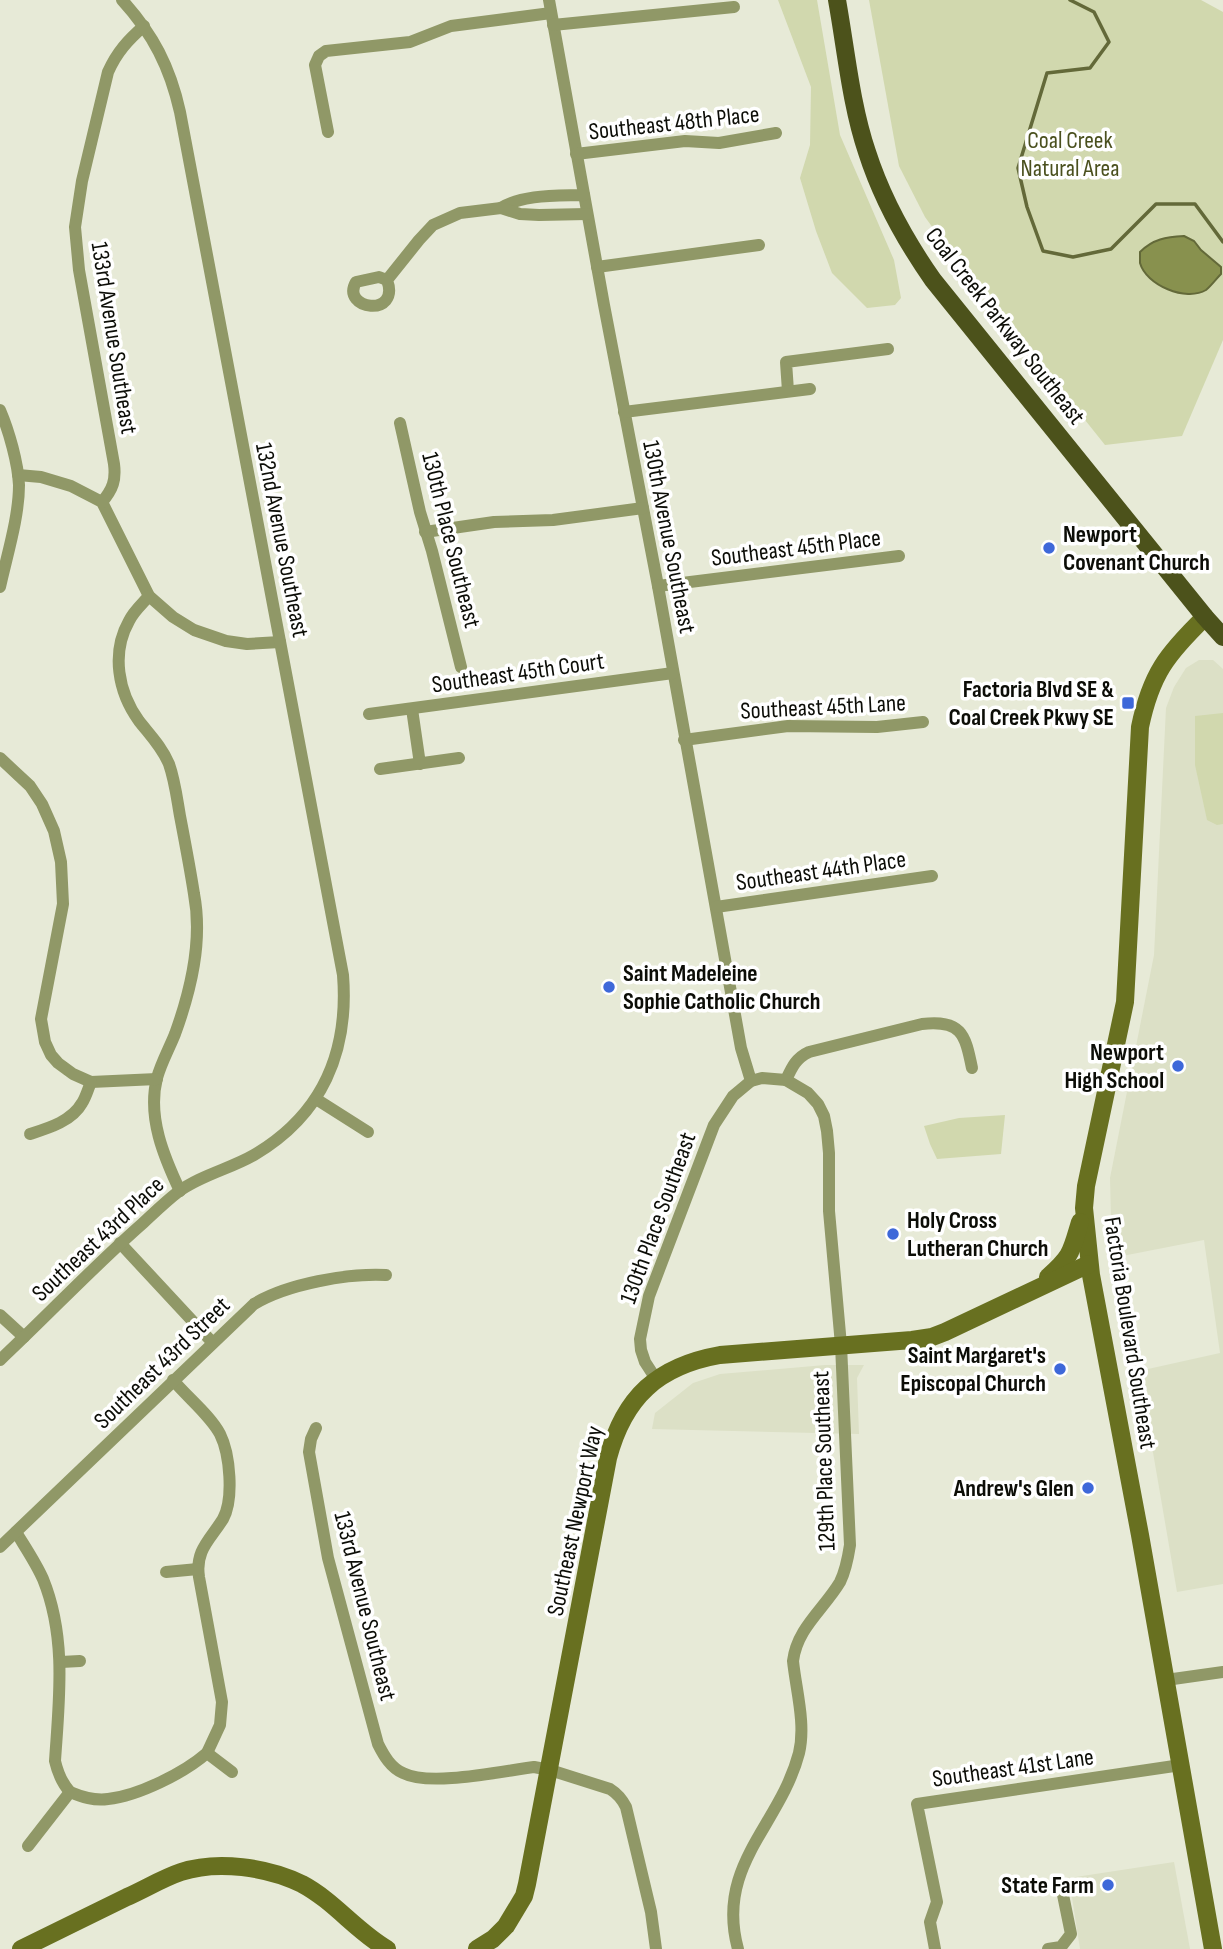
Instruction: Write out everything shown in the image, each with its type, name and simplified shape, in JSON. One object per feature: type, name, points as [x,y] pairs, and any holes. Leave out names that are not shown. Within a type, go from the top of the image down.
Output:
[{"type":"main road","name":"Coal Creek Parkway Southeast","points":[[837,0],[866,151],[892,214],[913,251],[933,280],[1223,637]]},
{"type":"main road","name":"Factoria Boulevard Southeast","points":[[1205,617],[1165,660],[1145,700],[1140,727],[1125,1002],[1086,1186],[1084,1208],[1089,1264],[1181,1765],[1216,1919],[1213,1949]]},
{"type":"main road","points":[[1032,1291],[1071,1254],[1084,1208]]},
{"type":"main road","name":"Southeast Newport Way","points":[[477,1949],[493,1939],[506,1926],[524,1896],[608,1458],[613,1439],[628,1410],[656,1379],[697,1359],[932,1337],[1089,1264]]},
{"type":"main road","points":[[21,1949],[182,1871],[220,1866],[264,1871],[300,1884],[321,1896],[372,1940],[387,1949]]},
{"type":"street","name":"132nd Avenue Southeast","points":[[122,0],[144,26],[174,84],[343,975],[344,1015],[339,1047],[316,1099]]},
{"type":"street","points":[[328,132],[315,65],[319,56],[326,51],[410,42],[451,26],[551,12],[734,7]]},
{"type":"street","name":"130th Avenue Southeast","points":[[551,12],[741,1048],[751,1081]]},
{"type":"street","name":"133rd Avenue Southeast","points":[[103,502],[114,484],[114,464],[79,270],[75,227],[82,181],[108,72],[125,43],[144,26]]},
{"type":"street","name":"Southeast 48th Place","points":[[576,154],[685,141],[719,143],[776,133]]},
{"type":"street","points":[[501,208],[510,202],[584,195]]},
{"type":"street","points":[[387,280],[433,225],[460,213],[501,208],[520,214],[587,214]]},
{"type":"street","points":[[597,267],[759,244]]},
{"type":"street","points":[[788,391],[786,362],[888,349]]},
{"type":"street","points":[[624,412],[810,389]]},
{"type":"street","points":[[0,410],[18,475],[18,503],[0,587]]},
{"type":"street","name":"130th Place Southeast","points":[[400,423],[425,532],[461,667]]},
{"type":"street","points":[[18,475],[41,477],[71,486],[103,502],[149,596],[173,617],[194,630],[226,641],[247,644],[280,642]]},
{"type":"street","points":[[425,532],[494,522],[553,520],[643,508]]},
{"type":"street","name":"Southeast 45th Place","points":[[658,586],[899,556]]},
{"type":"street","points":[[149,596],[129,620],[122,637],[118,659],[120,678],[127,699],[170,766],[195,899],[195,962],[188,995],[157,1079],[156,1118],[160,1143],[180,1191]]},
{"type":"street","name":"Southeast 45th Court","points":[[369,714],[673,673]]},
{"type":"street","points":[[412,709],[420,764]]},
{"type":"street","name":"Southeast 45th Lane","points":[[684,740],[789,726],[877,727],[923,722]]},
{"type":"street","points":[[0,758],[30,786],[42,804],[54,831],[61,862],[63,904],[41,1019],[42,1031],[51,1055],[73,1074],[90,1082],[157,1079]]},
{"type":"street","points":[[380,769],[459,758]]},
{"type":"street","name":"Southeast 44th Place","points":[[716,907],[932,876]]},
{"type":"street","points":[[751,1081],[762,1078],[786,1080],[794,1063],[810,1052],[937,1022],[947,1023],[960,1033],[968,1049],[972,1068]]},
{"type":"street","name":"129th Place Southeast","points":[[738,1949],[734,1906],[742,1866],[780,1799],[799,1751],[801,1733],[794,1650],[808,1623],[841,1580],[850,1545],[841,1345],[828,1211],[829,1153],[824,1116],[808,1093],[786,1080]]},
{"type":"street","name":"130th Place Southeast","points":[[656,1379],[645,1362],[640,1339],[649,1296],[715,1125],[733,1096],[751,1081]]},
{"type":"street","points":[[30,1134],[66,1120],[82,1103],[90,1082]]},
{"type":"street","points":[[316,1099],[368,1132]]},
{"type":"street","name":"Southeast 43rd Place","points":[[0,1360],[120,1243],[180,1191],[252,1156],[277,1140],[316,1099]]},
{"type":"street","points":[[120,1243],[212,1342]]},
{"type":"street","name":"Southeast 43rd Street","points":[[0,1547],[254,1304],[281,1290],[365,1274],[386,1275]]},
{"type":"street","points":[[0,1314],[24,1338]]},
{"type":"street","points":[[16,1532],[42,1576],[53,1612],[61,1662],[55,1761],[62,1783],[70,1793],[95,1800],[119,1797],[156,1784],[207,1753],[220,1725],[222,1702],[198,1569],[201,1551],[227,1511],[230,1480],[225,1447],[220,1434],[173,1380]]},
{"type":"street","name":"133rd Avenue Southeast","points":[[316,1429],[309,1452],[328,1558],[378,1744],[391,1765],[401,1773],[425,1780],[534,1767],[550,1770]]},
{"type":"street","points":[[166,1572],[198,1569]]},
{"type":"street","points":[[61,1662],[80,1661]]},
{"type":"street","points":[[1166,1680],[1223,1672]]},
{"type":"street","points":[[207,1753],[232,1772]]},
{"type":"street","name":"Southeast 41st Lane","points":[[935,1949],[930,1922],[937,1902],[916,1804],[1181,1765]]},
{"type":"street","points":[[550,1770],[610,1789],[622,1799],[651,1912],[656,1949]]},
{"type":"street","points":[[28,1846],[70,1793]]},
{"type":"street","points":[[1048,1949],[1060,1947],[1071,1934],[1062,1890]]},
{"type":"shaded area","points":[[1184,236],[1194,241],[1221,267],[1221,274],[1206,290],[1198,293],[1178,293],[1158,284],[1144,271],[1140,263],[1140,252],[1150,244],[1166,238]]},
{"type":"shaded area","name":"Newport High School","points":[[1199,660],[1213,660],[1223,669],[1223,1584],[1177,1592],[1139,1371],[1220,1353],[1204,1240],[1112,1258],[1110,1178],[1154,955],[1166,708],[1174,687],[1186,668]]},
{"type":"shaded area","points":[[825,1365],[864,1365],[857,1378],[859,1434],[652,1429],[655,1413],[693,1383],[720,1374]]},
{"type":"shaded area","points":[[1174,1862],[1190,1949],[1080,1949],[1069,1878]]},
{"type":"green space","points":[[778,0],[817,0],[840,135],[894,260],[901,298],[895,305],[867,308],[832,273],[800,178],[810,145],[811,87]]},
{"type":"green space","name":"Coal Creek Natural Area","points":[[869,0],[1201,0],[1223,12],[1223,340],[1182,436],[1105,445],[925,217],[899,166]]},
{"type":"green space","points":[[1223,713],[1223,824],[1217,825],[1207,820],[1195,765],[1195,716]]},
{"type":"green space","points":[[1005,1115],[1001,1154],[937,1159],[924,1126],[959,1118]]},
{"type":"waterway","points":[[1070,0],[1094,12],[1109,42],[1090,68],[1047,73],[1018,168],[1027,207],[1043,251],[1073,257],[1111,249],[1156,204],[1195,204],[1223,242]]},
{"type":"place","name":"Newport Covenant Church","points":[[1049,548]]},
{"type":"place","name":"Factoria Blvd SE & Coal Creek Pkwy SE","points":[[1128,703]]},
{"type":"place","name":"Saint Madeleine Sophie Catholic Church","points":[[609,987]]},
{"type":"place","name":"Newport High School","points":[[1178,1066]]},
{"type":"place","name":"Holy Cross Lutheran Church","points":[[893,1234]]},
{"type":"place","name":"Saint Margaret's Episcopal Church","points":[[1060,1369]]},
{"type":"place","name":"Andrew's Glen","points":[[1088,1488]]},
{"type":"place","name":"State Farm","points":[[1108,1885]]}]
